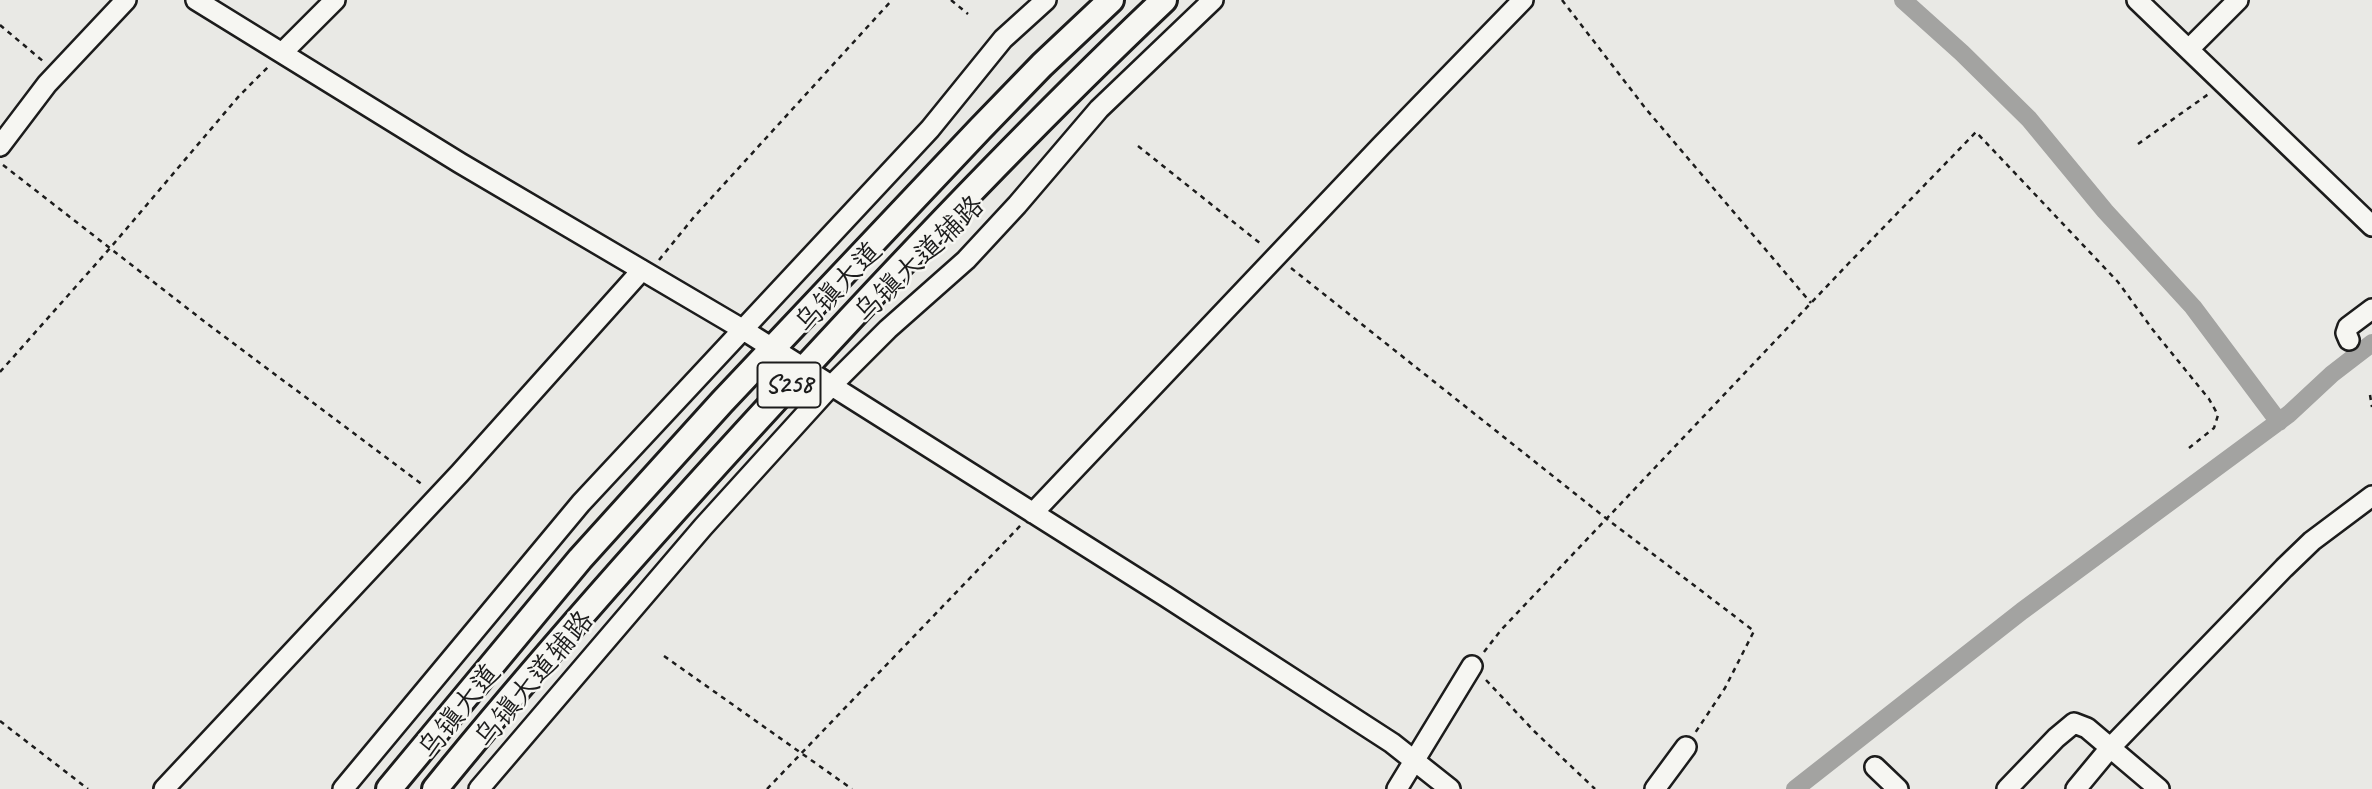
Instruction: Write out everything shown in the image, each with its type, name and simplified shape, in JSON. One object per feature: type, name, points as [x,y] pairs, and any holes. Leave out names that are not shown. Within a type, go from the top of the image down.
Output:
[{"type":"main road","name":"乌镇大道","points":[[389,789],[580,559],[771,349],[980,129],[1111,0]]},
{"type":"main road","name":"乌镇大道","points":[[435,789],[584,609],[804,369],[1030,130],[1164,0]]},
{"type":"street","points":[[0,146],[57,74],[126,0]]},
{"type":"street","points":[[197,0],[460,163],[742,330],[1033,513],[1392,743],[1450,789]]},
{"type":"street","points":[[282,53],[335,0]]},
{"type":"street","points":[[343,789],[581,503],[922,137],[1003,40],[1046,0]]},
{"type":"street","name":"乌镇大道辅路","points":[[479,789],[677,557],[831,386],[888,329],[966,260],[1099,109],[1213,0]]},
{"type":"street","points":[[1033,513],[1524,0]]},
{"type":"street","points":[[2137,0],[2372,226]]},
{"type":"street","points":[[2189,49],[2238,0]]},
{"type":"street","points":[[164,789],[645,272]]},
{"type":"street","points":[[2349,340],[2346,333],[2348,327],[2372,309]]},
{"type":"street","points":[[2076,789],[2110,748],[2302,550],[2372,496]]},
{"type":"street","points":[[1397,789],[1472,666]]},
{"type":"street","points":[[2007,789],[2074,723],[2087,728],[2159,789]]},
{"type":"street","points":[[1655,789],[1686,747]]},
{"type":"street","points":[[1875,767],[1898,789]]},
{"type":"path","points":[[645,272],[892,0]]},
{"type":"path","points":[[951,0],[968,14]]},
{"type":"path","points":[[1562,0],[1646,109],[1811,303]]},
{"type":"path","points":[[0,25],[57,74]]},
{"type":"path","points":[[0,372],[239,96],[282,53]]},
{"type":"path","points":[[2138,144],[2224,83]]},
{"type":"path","points":[[1595,789],[1534,731],[1472,666],[1501,630],[1976,132],[2118,282],[2209,399],[2218,415],[2214,428],[2189,448]]},
{"type":"path","points":[[1138,146],[1607,519],[1754,631],[1725,688],[1686,747]]},
{"type":"path","points":[[0,163],[205,323],[438,496]]},
{"type":"path","points":[[2370,395],[2372,407]]},
{"type":"path","points":[[767,789],[1033,513]]},
{"type":"path","points":[[664,656],[852,789]]},
{"type":"path","points":[[0,721],[88,789]]},
{"type":"waterway","points":[[1903,0],[2029,119],[2105,211],[2193,307],[2279,422]]},
{"type":"waterway","points":[[1795,789],[2022,611],[2289,414],[2332,374],[2372,343]]}]
